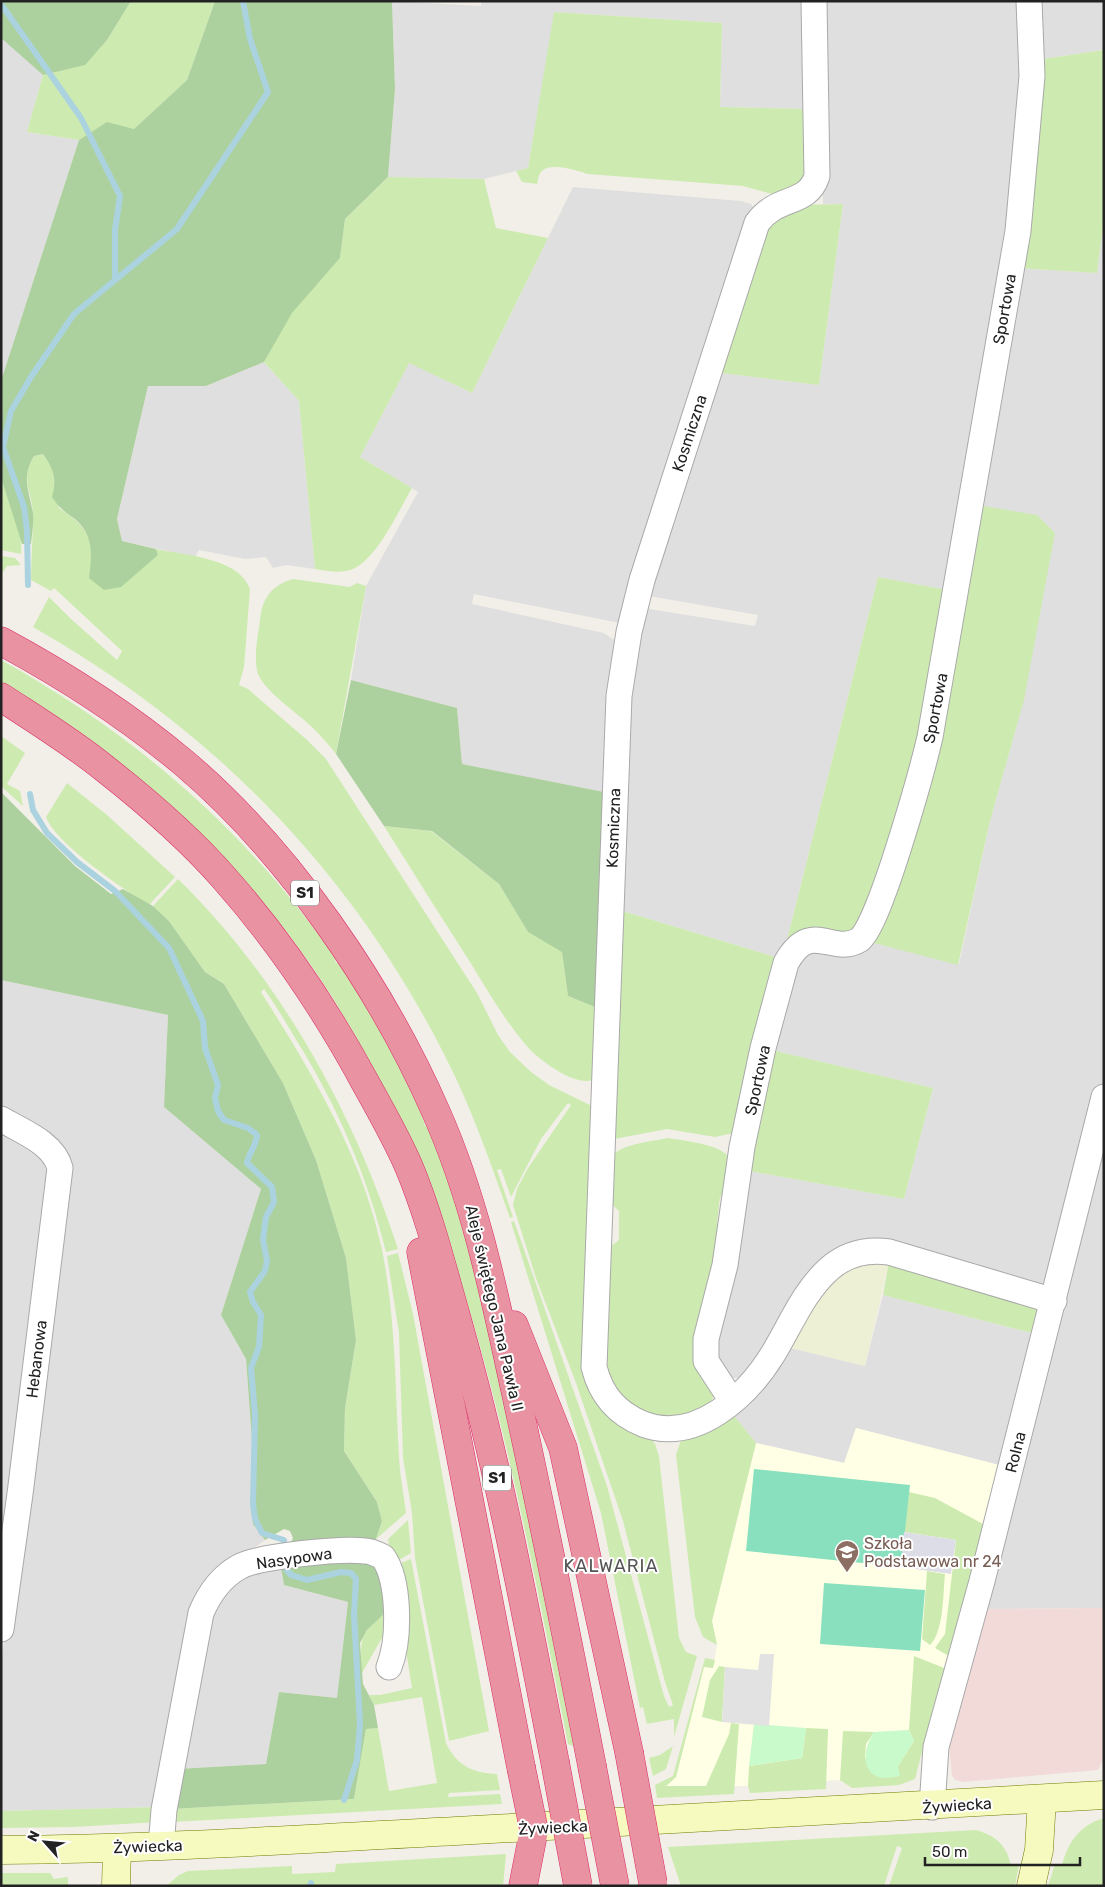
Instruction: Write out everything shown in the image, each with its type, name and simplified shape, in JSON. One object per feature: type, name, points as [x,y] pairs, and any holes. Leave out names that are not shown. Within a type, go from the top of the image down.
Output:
[{"type":"highway","name":"Aleje świętego Jana Pawła II","points":[[1,641],[76,684],[139,727],[186,765],[227,803],[304,891],[346,949],[409,1054],[437,1114],[466,1189],[483,1247],[553,1563],[615,1886]]},
{"type":"highway","name":"S1","points":[[1,697],[103,767],[160,816],[223,876],[268,931],[311,990],[343,1041],[408,1164],[421,1198],[472,1374],[510,1534],[578,1886]]},
{"type":"highway","points":[[421,1198],[417,1230],[472,1525],[544,1886]]},
{"type":"highway","points":[[483,1247],[563,1448],[629,1752],[653,1885]]},
{"type":"highway","points":[[522,1886],[534,1830]]},
{"type":"main road","name":"Żywiecka","points":[[1,1850],[161,1846],[932,1807],[1104,1795]]},
{"type":"main road","points":[[1031,1886],[1039,1850],[1042,1799]]},
{"type":"main road","points":[[116,1886],[117,1848]]},
{"type":"street","name":"Kosmiczna","points":[[814,1],[817,176],[813,187],[805,195],[765,211],[757,223],[642,580],[629,632],[619,696],[594,1367],[603,1392],[620,1413],[650,1426],[668,1430],[690,1426],[709,1419],[754,1380],[772,1356],[807,1296],[822,1276],[830,1268],[850,1256],[875,1250],[888,1252],[1054,1301]]},
{"type":"street","name":"Sportowa","points":[[732,1401],[706,1361],[706,1340],[725,1265],[744,1138],[763,1048],[786,963],[792,951],[807,941],[851,943],[864,935],[874,916],[920,783],[932,727],[971,514],[1018,231],[1032,76],[1029,1]]},
{"type":"street","name":"Rolna","points":[[932,1807],[936,1747],[982,1581],[1104,1097]]},
{"type":"street","name":"Hebanowa","points":[[1,1118],[50,1149],[58,1157],[60,1168],[20,1494],[1,1629]]},
{"type":"street","name":"Nasypowa","points":[[161,1846],[164,1810],[201,1613],[207,1598],[229,1573],[242,1565],[308,1554],[363,1550],[383,1557],[391,1575],[398,1623],[394,1655],[389,1667]]},
{"type":"shaded area","points":[[392,1],[481,6],[481,1],[808,1],[810,109],[720,107],[722,23],[555,12],[528,168],[484,179],[388,177],[395,89]]},
{"type":"shaded area","points":[[819,1],[1025,1],[1028,76],[952,591],[878,577],[787,940],[792,942],[782,959],[616,909],[618,787],[643,608],[755,626],[758,615],[649,596],[713,372],[819,385],[843,204],[823,204]]},
{"type":"shaded area","points":[[1033,1],[1104,1],[1104,50],[1036,60]]},
{"type":"shaded area","points":[[1,38],[43,75],[27,132],[79,140],[1,381]]},
{"type":"shaded area","points":[[573,187],[741,201],[751,204],[755,210],[620,623],[474,594],[472,604],[604,633],[614,640],[619,649],[609,793],[462,764],[457,708],[351,680],[366,586],[418,492],[360,457],[409,362],[472,393]]},
{"type":"shaded area","points":[[1104,218],[1104,1076],[1091,1129],[1046,1284],[1038,1286],[890,1245],[763,1353],[740,1378],[733,1378],[724,1374],[716,1364],[714,1340],[744,1170],[904,1199],[933,1088],[767,1049],[796,954],[849,950],[859,954],[870,942],[959,964],[990,821],[1024,699],[977,505],[1018,268],[1097,273]]},
{"type":"shaded area","points":[[264,362],[299,401],[315,569],[286,565],[273,568],[266,557],[245,559],[199,550],[195,557],[122,541],[117,519],[148,386],[206,386]]},
{"type":"shaded area","points":[[1,980],[168,1015],[164,1107],[261,1189],[221,1315],[246,1359],[252,1441],[251,1508],[258,1531],[265,1540],[221,1572],[160,1807],[1,1811],[1,1661],[26,1494],[67,1164],[1,1110]]},
{"type":"shaded area","points":[[1104,1123],[1104,1608],[980,1609]]},
{"type":"shaded area","points":[[1,1127],[51,1163],[1,1592]]},
{"type":"shaded area","points":[[863,1261],[889,1261],[865,1366],[787,1347],[831,1279]]},
{"type":"shaded area","points":[[883,1295],[1040,1335],[999,1465],[856,1428],[845,1463],[756,1443],[731,1412],[787,1347],[865,1366]]},
{"type":"shaded area","name":"Szkoła Podstawowa nr 24","points":[[856,1428],[999,1465],[921,1751],[900,1776],[748,1786],[665,1787],[676,1777],[704,1666],[713,1668],[717,1645],[712,1621],[756,1443],[844,1463]]},
{"type":"shaded area","points":[[904,1532],[956,1540],[951,1574],[901,1567]]},
{"type":"shaded area","points":[[280,1562],[284,1585],[348,1602],[337,1698],[279,1692],[266,1764],[177,1769],[201,1629],[224,1584]]},
{"type":"shaded area","points":[[1104,1608],[1104,1757],[1098,1770],[963,1782],[955,1780],[952,1776],[949,1744],[980,1609]]},
{"type":"shaded area","points":[[760,1654],[774,1654],[769,1726],[722,1722],[725,1667],[758,1670]]},
{"type":"green space","points":[[1,1],[131,1],[107,40],[85,65],[43,75],[1,38]]},
{"type":"green space","points":[[131,1],[215,1],[187,80],[134,129],[107,123],[79,140],[27,132],[43,75],[85,64],[107,40]]},
{"type":"green space","points":[[215,1],[392,1],[395,89],[388,177],[345,219],[340,258],[292,313],[264,362],[206,386],[148,386],[117,519],[122,541],[156,549],[158,555],[121,587],[104,590],[89,578],[91,553],[86,532],[52,497],[54,475],[43,454],[34,456],[28,471],[27,484],[33,513],[33,524],[31,544],[22,544],[1,477],[1,381],[79,140],[107,122],[134,129],[187,80]]},
{"type":"green space","points":[[554,12],[722,23],[720,107],[810,109],[803,188],[776,195],[743,186],[588,174],[557,167],[551,167],[541,172],[537,184],[522,182],[516,171],[528,168]]},
{"type":"green space","points":[[1104,50],[1104,218],[1097,273],[1018,268],[1036,60]]},
{"type":"green space","points":[[388,177],[484,179],[496,228],[548,238],[472,393],[409,363],[360,457],[412,488],[387,533],[362,564],[344,571],[334,572],[315,569],[299,401],[264,362],[291,313],[340,258],[345,219]]},
{"type":"green space","points":[[843,204],[819,385],[713,372],[759,232],[802,205]]},
{"type":"green space","points":[[43,454],[52,466],[59,508],[78,522],[86,533],[92,556],[158,556],[156,549],[195,556],[223,564],[244,579],[250,589],[244,667],[239,685],[248,689],[306,739],[326,759],[477,993],[498,1035],[510,1052],[531,1072],[549,1085],[594,1107],[585,1359],[649,1436],[655,1444],[659,1456],[679,1638],[686,1652],[697,1656],[674,1737],[674,1719],[647,1724],[643,1707],[640,1708],[601,1513],[511,1222],[514,1221],[607,1486],[664,1696],[669,1707],[673,1705],[665,1682],[623,1521],[576,1383],[536,1278],[513,1205],[517,1189],[528,1168],[571,1105],[568,1103],[541,1139],[511,1197],[501,1169],[497,1170],[513,1217],[510,1218],[473,1117],[446,1058],[409,990],[367,926],[322,867],[272,811],[218,759],[161,712],[99,667],[33,627],[49,597],[117,660],[122,651],[54,588],[51,591],[31,580],[33,516],[27,480],[34,456]]},
{"type":"green space","points":[[1,477],[16,514],[21,554],[1,550]]},
{"type":"green space","points":[[977,505],[1037,515],[1055,533],[1024,700],[990,821],[958,965],[870,942]]},
{"type":"green space","points":[[1,556],[15,558],[21,565],[7,566],[1,575]]},
{"type":"green space","points":[[878,577],[952,591],[928,726],[859,931],[792,942],[787,940]]},
{"type":"green space","points":[[293,579],[350,587],[357,583],[366,586],[336,754],[313,728],[268,688],[258,674],[256,647],[263,605],[274,589]]},
{"type":"green space","points":[[1,660],[98,720],[186,790],[227,828],[302,913],[336,959],[335,962],[339,963],[364,1002],[397,1061],[438,1153],[478,1285],[525,1490],[574,1743],[572,1746],[568,1744],[519,1504],[490,1383],[455,1265],[412,1150],[358,1041],[291,938],[210,844],[1,684]]},
{"type":"green space","points":[[351,680],[457,708],[462,764],[609,793],[602,1010],[568,996],[562,952],[528,932],[499,884],[432,831],[384,826],[336,754]]},
{"type":"green space","points":[[1,736],[25,753],[7,784],[20,791],[23,806],[1,786]]},
{"type":"green space","points":[[67,783],[107,815],[175,877],[149,905],[91,865],[52,828],[46,817]]},
{"type":"green space","points":[[1,792],[75,866],[111,894],[123,889],[153,906],[169,921],[205,972],[224,984],[283,1083],[316,1160],[346,1258],[356,1340],[345,1408],[344,1451],[377,1502],[382,1521],[376,1539],[364,1547],[290,1544],[293,1538],[290,1531],[284,1529],[265,1540],[253,1524],[251,1508],[252,1441],[246,1359],[221,1315],[261,1189],[164,1107],[168,1015],[1,980]]},
{"type":"green space","points":[[384,826],[431,831],[499,884],[528,932],[562,951],[568,996],[602,1010],[593,1080],[585,1081],[567,1076],[547,1064],[525,1044],[496,1004]]},
{"type":"green space","points":[[178,879],[250,960],[310,1050],[336,1098],[359,1147],[398,1249],[386,1252],[360,1168],[337,1115],[310,1063],[264,989],[261,992],[299,1053],[348,1148],[362,1181],[382,1250],[390,1301],[400,1464],[406,1513],[376,1539],[382,1521],[377,1502],[344,1451],[345,1408],[356,1340],[346,1258],[316,1160],[283,1083],[224,984],[205,972],[169,921],[153,906]]},
{"type":"green space","points":[[616,909],[782,959],[734,1133],[715,1137],[667,1129],[614,1139]]},
{"type":"green space","points":[[767,1049],[933,1088],[904,1199],[744,1170]]},
{"type":"green space","points":[[668,1138],[704,1144],[722,1151],[731,1162],[731,1178],[727,1193],[720,1197],[717,1223],[724,1231],[713,1398],[704,1412],[664,1420],[625,1405],[604,1371],[611,1246],[619,1240],[619,1211],[606,1198],[608,1168],[610,1159],[614,1154],[636,1144]]},
{"type":"green space","points":[[398,1253],[413,1314],[489,1731],[449,1741],[415,1558],[412,1513],[403,1458],[399,1333],[387,1256]]},
{"type":"green space","points":[[889,1261],[1030,1304],[1041,1315],[1040,1335],[883,1295]]},
{"type":"green space","points":[[731,1412],[756,1443],[712,1621],[717,1645],[703,1637],[695,1617],[676,1455],[681,1440]]},
{"type":"green space","points":[[1001,1458],[954,1653],[947,1655],[935,1648],[945,1634],[956,1540],[904,1532],[909,1492],[935,1498],[983,1524]]},
{"type":"green space","points":[[754,1469],[910,1485],[901,1567],[746,1551]]},
{"type":"green space","points":[[408,1520],[411,1553],[399,1560],[401,1563],[411,1559],[446,1743],[455,1757],[467,1767],[480,1772],[497,1774],[500,1790],[449,1793],[448,1797],[500,1794],[502,1804],[171,1822],[171,1809],[354,1799],[366,1729],[378,1728],[389,1791],[437,1783],[422,1697],[374,1705],[369,1695],[380,1695],[412,1688],[388,1539]]},
{"type":"green space","points":[[377,1560],[389,1609],[367,1630],[360,1643],[363,1684],[374,1705],[378,1728],[366,1729],[354,1799],[171,1809],[177,1769],[266,1764],[279,1692],[337,1698],[348,1602],[284,1585],[280,1562]]},
{"type":"green space","points":[[927,1571],[945,1574],[940,1622],[935,1639],[930,1645],[922,1639]]},
{"type":"green space","points":[[824,1583],[925,1590],[920,1651],[820,1644]]},
{"type":"green space","points":[[389,1609],[388,1627],[362,1673],[361,1650],[364,1636],[372,1625]]},
{"type":"green space","points":[[914,1656],[944,1668],[949,1674],[940,1702],[934,1705],[915,1779],[899,1785],[852,1788],[840,1780],[843,1731],[874,1732],[866,1744],[865,1758],[898,1766],[914,1741],[909,1730]]},
{"type":"green space","points":[[705,1658],[715,1660],[713,1668],[704,1667],[676,1777],[666,1786],[706,1786],[729,1734],[731,1723],[739,1724],[734,1794],[657,1798],[655,1785],[673,1776]]},
{"type":"green space","points":[[719,1666],[725,1667],[722,1722],[702,1717],[710,1680]]},
{"type":"green space","points":[[754,1724],[806,1728],[802,1758],[749,1766]]},
{"type":"green space","points":[[806,1728],[828,1729],[826,1789],[750,1793],[748,1786],[749,1766],[802,1758]]},
{"type":"green space","points":[[909,1730],[914,1741],[898,1766],[900,1776],[884,1778],[873,1774],[866,1764],[866,1750],[874,1732]]},
{"type":"green space","points":[[673,1746],[666,1769],[653,1776],[649,1758],[660,1755]]},
{"type":"green space","points":[[160,1807],[158,1822],[74,1827],[1,1828],[1,1811]]},
{"type":"green space","points":[[1104,1818],[1104,1886],[1048,1886],[1055,1864],[1062,1865],[1076,1835],[1088,1825]]},
{"type":"green space","points":[[976,1830],[990,1835],[1000,1842],[1011,1865],[1019,1865],[1015,1886],[889,1886],[902,1848],[897,1846],[884,1886],[681,1886],[668,1847]]},
{"type":"green space","points":[[506,1854],[503,1886],[166,1886],[179,1875],[188,1871],[292,1866],[292,1874],[335,1872],[336,1864]]},
{"type":"green space","points":[[1,1873],[50,1873],[54,1879],[68,1877],[68,1886],[1,1886]]},
{"type":"waterway","points":[[28,585],[27,530],[24,507],[3,447],[11,411],[31,377],[74,314],[177,229],[268,92],[250,39],[243,1]]},
{"type":"waterway","points":[[1,4],[81,118],[120,196],[115,230],[115,280]]},
{"type":"waterway","points":[[30,794],[33,810],[47,833],[77,862],[115,891],[169,948],[203,1021],[205,1048],[218,1085],[215,1098],[218,1111],[224,1120],[248,1128],[257,1135],[247,1163],[272,1187],[274,1202],[266,1217],[263,1239],[267,1261],[265,1271],[250,1292],[253,1302],[261,1315],[259,1347],[251,1368],[255,1414],[253,1504],[255,1519],[262,1533],[284,1540],[285,1550]]},
{"type":"waterway","points":[[286,1569],[291,1575],[307,1580],[341,1572],[351,1573],[356,1579],[354,1614],[360,1724],[357,1760],[344,1800]]},
{"type":"place","name":"Szkoła Podstawowa nr 24","points":[[847,1573]]},
{"type":"district","name":"KALWARIA","points":[[611,1566]]}]
